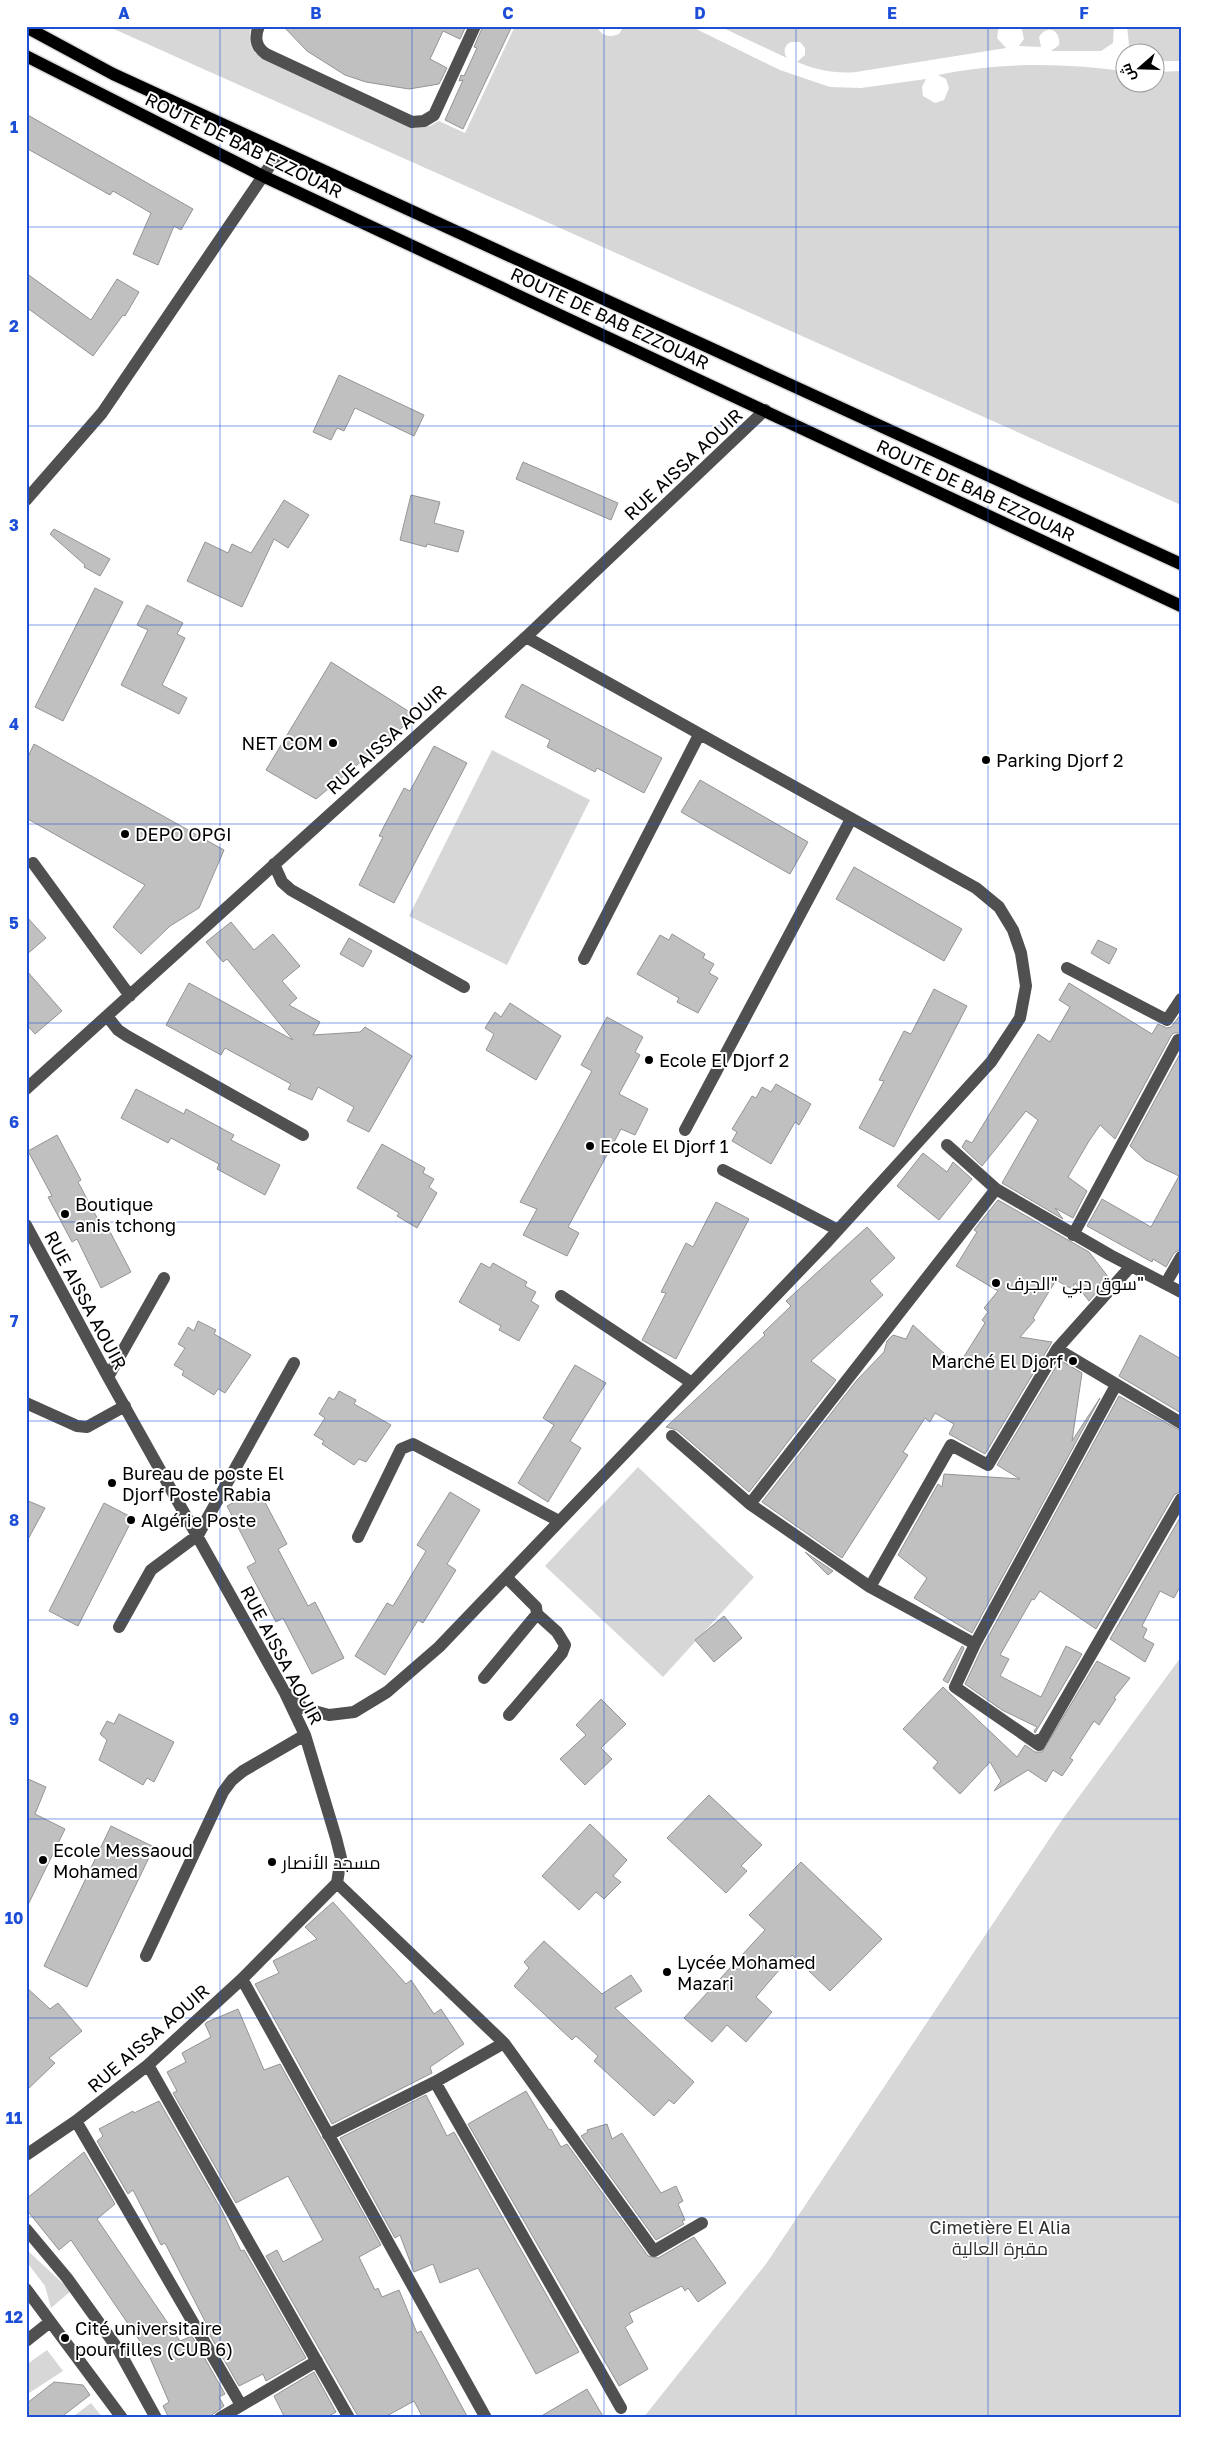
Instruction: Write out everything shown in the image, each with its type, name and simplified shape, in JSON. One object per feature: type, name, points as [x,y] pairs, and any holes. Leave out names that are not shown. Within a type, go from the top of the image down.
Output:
[{"type":"main road","name":"ROUTE DE BAB EZZOUAR","points":[[26,27],[113,74],[1181,564]]},
{"type":"main road","name":"ROUTE DE BAB EZZOUAR","points":[[26,56],[265,177],[1181,606]]},
{"type":"street","points":[[259,26],[256,32],[258,46],[266,54],[404,118],[418,122],[434,115],[475,26]]},
{"type":"street","points":[[26,500],[102,413],[265,177],[280,151]]},
{"type":"street","name":"RUE AISSA AOUIR","points":[[26,1089],[526,637],[765,410]]},
{"type":"street","points":[[284,1691],[303,1708],[329,1715],[354,1712],[387,1692],[439,1647],[838,1230],[990,1062],[1020,1018],[1026,986],[1021,953],[1013,930],[999,907],[976,888],[526,637]]},
{"type":"street","points":[[584,959],[699,735]]},
{"type":"street","points":[[685,1130],[851,819]]},
{"type":"street","points":[[33,863],[130,996]]},
{"type":"street","points":[[274,864],[282,882],[291,890],[464,987]]},
{"type":"street","points":[[1067,968],[1167,1020],[1179,1041],[1073,1235]]},
{"type":"street","points":[[1167,1020],[1181,998]]},
{"type":"street","points":[[107,1016],[118,1030],[127,1036],[303,1134]]},
{"type":"street","points":[[947,1146],[996,1189],[1073,1235],[1181,1292]]},
{"type":"street","points":[[723,1170],[838,1230]]},
{"type":"street","points":[[750,1504],[996,1189]]},
{"type":"street","name":"RUE AISSA AOUIR","points":[[26,1225],[124,1406],[284,1691],[305,1735],[341,1858],[336,1883],[242,1979],[148,2065],[76,2122],[26,2155]]},
{"type":"street","points":[[1166,1283],[1181,1257]]},
{"type":"street","points":[[870,1587],[951,1446],[988,1465],[1057,1349],[1131,1266]]},
{"type":"street","points":[[108,1377],[164,1278]]},
{"type":"street","points":[[561,1296],[692,1383]]},
{"type":"street","points":[[1057,1349],[1181,1423]]},
{"type":"street","points":[[119,1627],[151,1570],[198,1535],[294,1363]]},
{"type":"street","points":[[1116,1385],[975,1644],[956,1687],[1039,1743],[1181,1499]]},
{"type":"street","points":[[26,1403],[77,1426],[87,1427],[124,1406]]},
{"type":"street","points":[[672,1436],[750,1504],[870,1587],[975,1644]]},
{"type":"street","points":[[358,1537],[401,1449],[413,1444],[560,1521]]},
{"type":"street","points":[[506,1577],[536,1606],[538,1614],[557,1632],[565,1645],[562,1653],[509,1714]]},
{"type":"street","points":[[484,1678],[538,1614]]},
{"type":"street","points":[[146,1956],[223,1792],[232,1780],[305,1735]]},
{"type":"street","points":[[336,1883],[504,2043],[654,2251],[702,2223]]},
{"type":"street","points":[[242,1979],[486,2418]]},
{"type":"street","points":[[328,2135],[435,2082],[504,2043]]},
{"type":"street","points":[[148,2065],[349,2418]]},
{"type":"street","points":[[435,2082],[621,2408]]},
{"type":"street","points":[[76,2122],[241,2405]]},
{"type":"street","points":[[26,2229],[67,2278],[118,2349],[156,2418]]},
{"type":"street","points":[[26,2289],[122,2418]]},
{"type":"street","points":[[26,2341],[50,2322]]},
{"type":"street","points":[[220,2418],[317,2361]]},
{"type":"green space","points":[[107,26],[252,26],[250,40],[252,48],[262,58],[414,128],[430,126],[439,121],[465,133],[515,26],[597,26],[603,34],[612,36],[619,34],[624,26],[690,26],[780,70],[830,87],[861,88],[926,79],[922,87],[923,96],[935,103],[944,100],[949,88],[946,79],[938,75],[961,71],[1031,65],[1077,66],[1114,70],[1114,92],[1164,92],[1164,72],[1181,71],[1181,505]]},
{"type":"green space","points":[[719,26],[999,26],[997,38],[1006,48],[856,72],[834,72],[797,62],[805,55],[805,48],[800,42],[791,42],[787,45],[785,51],[787,58]]},
{"type":"green space","points":[[1021,26],[1114,26],[1113,43],[1101,51],[1051,51],[1059,45],[1059,40],[1056,32],[1049,30],[1042,33],[1039,37],[1041,47],[1019,46],[1024,39]]},
{"type":"green space","points":[[1127,26],[1181,26],[1181,61],[1164,61],[1164,42],[1129,42]]},
{"type":"green space","points":[[492,750],[590,800],[507,965],[409,916]]},
{"type":"green space","points":[[638,1467],[754,1577],[663,1677],[545,1566]]},
{"type":"green space","name":"Cimetière El Alia مقبرة العالية","points":[[1181,1657],[1181,2418],[643,2418],[766,2264],[1062,1820]]},
{"type":"green space","points":[[26,2249],[71,2291],[51,2308],[45,2286],[26,2261]]},
{"type":"green space","points":[[47,2350],[63,2371],[26,2395],[26,2365]]},
{"type":"green space","points":[[91,2403],[103,2418],[71,2418]]},
{"type":"building","points":[[283,26],[466,26],[460,39],[443,31],[430,59],[447,68],[439,84],[409,89],[366,82],[345,75],[307,51]]},
{"type":"building","points":[[483,26],[512,26],[463,129],[445,120],[463,80],[459,81],[461,75],[464,76],[477,48],[474,47]]},
{"type":"building","points":[[26,114],[193,209],[181,230],[174,226],[158,265],[133,254],[151,213],[113,191],[110,195],[26,148]]},
{"type":"building","points":[[26,273],[91,320],[117,279],[139,292],[125,316],[123,315],[93,356],[26,307]]},
{"type":"building","points":[[339,375],[424,415],[414,436],[355,408],[344,431],[337,428],[331,440],[313,432]]},
{"type":"building","points":[[523,462],[618,503],[611,520],[516,479]]},
{"type":"building","points":[[411,495],[440,502],[434,523],[464,531],[458,552],[427,544],[426,547],[400,540]]},
{"type":"building","points":[[284,500],[309,515],[288,548],[274,539],[242,607],[187,581],[205,542],[228,553],[232,544],[251,553]]},
{"type":"building","points":[[54,529],[110,559],[100,576],[84,567],[85,565],[50,534]]},
{"type":"building","points":[[95,588],[123,602],[63,721],[35,707]]},
{"type":"building","points":[[147,605],[183,623],[177,634],[185,638],[162,685],[187,698],[179,714],[121,685],[148,630],[137,625]]},
{"type":"building","name":"NET COM","points":[[331,662],[416,716],[316,799],[266,770]]},
{"type":"building","points":[[522,684],[662,758],[644,793],[597,768],[595,772],[547,747],[550,740],[505,717]]},
{"type":"building","name":"DEPO OPGI","points":[[34,744],[224,850],[199,908],[170,926],[141,954],[113,927],[145,885],[26,818],[26,761]]},
{"type":"building","points":[[434,746],[467,763],[394,903],[359,885],[383,837],[379,836],[404,788],[410,791]]},
{"type":"building","points":[[700,780],[808,842],[790,874],[681,812]]},
{"type":"building","points":[[854,867],[962,929],[944,961],[836,899]]},
{"type":"building","points":[[26,916],[46,938],[26,955]]},
{"type":"building","points":[[231,922],[254,950],[273,934],[300,966],[282,981],[297,998],[289,1005],[320,1022],[313,1035],[360,1032],[365,1027],[412,1056],[369,1132],[347,1121],[354,1107],[318,1087],[312,1100],[288,1089],[291,1084],[225,1048],[221,1055],[166,1025],[189,983],[293,1040],[227,959],[223,962],[206,942]]},
{"type":"building","points":[[672,934],[705,954],[703,958],[714,964],[709,973],[718,978],[698,1013],[677,1002],[679,998],[637,974],[660,935],[669,940]]},
{"type":"building","points":[[349,938],[372,951],[363,967],[340,954]]},
{"type":"building","points":[[1098,940],[1117,949],[1109,964],[1091,953]]},
{"type":"building","points":[[26,970],[62,1011],[35,1034],[26,1024]]},
{"type":"building","points":[[1069,983],[1152,1034],[1158,1024],[1167,1028],[1171,1027],[1181,1014],[1181,1033],[1174,1033],[1171,1036],[1115,1139],[1100,1125],[1089,1141],[1068,1177],[1087,1191],[1073,1218],[1055,1208],[1063,1219],[1002,1183],[1038,1120],[1026,1111],[982,1166],[962,1147],[966,1140],[972,1143],[1038,1034],[1050,1042],[1070,1007],[1059,1000]]},
{"type":"building","points":[[934,989],[967,1006],[894,1147],[859,1128],[884,1081],[879,1080],[904,1031],[911,1034]]},
{"type":"building","points":[[510,1003],[561,1036],[536,1080],[486,1050],[494,1034],[485,1028],[495,1012],[501,1017]]},
{"type":"building","points":[[607,1017],[643,1037],[635,1052],[640,1055],[619,1094],[648,1109],[635,1135],[621,1129],[568,1227],[579,1233],[567,1256],[523,1235],[537,1209],[520,1202],[592,1071],[581,1065]]},
{"type":"building","points":[[1181,1052],[1181,1249],[1174,1253],[1166,1267],[1153,1259],[1152,1262],[1087,1226],[1102,1199],[1151,1227],[1179,1176],[1145,1160],[1130,1146]]},
{"type":"building","points":[[776,1084],[811,1104],[799,1125],[795,1122],[771,1164],[732,1141],[737,1132],[732,1129],[752,1096],[756,1098],[762,1087],[771,1092]]},
{"type":"building","points":[[136,1089],[184,1114],[186,1109],[234,1135],[231,1140],[280,1165],[265,1195],[217,1169],[219,1164],[171,1138],[168,1143],[121,1118]]},
{"type":"building","points":[[57,1135],[81,1180],[78,1182],[102,1227],[106,1224],[131,1272],[101,1288],[77,1239],[72,1242],[48,1197],[52,1196],[28,1151]]},
{"type":"building","points":[[382,1144],[425,1168],[423,1173],[434,1179],[429,1187],[437,1193],[417,1228],[397,1216],[399,1213],[357,1188]]},
{"type":"building","points":[[923,1153],[947,1172],[953,1162],[972,1179],[939,1220],[897,1186]]},
{"type":"building","points":[[998,1200],[1089,1252],[1109,1278],[1089,1301],[1075,1283],[1072,1289],[1056,1280],[1033,1318],[1035,1320],[1020,1337],[1052,1342],[985,1454],[949,1434],[954,1424],[935,1413],[930,1422],[925,1418],[903,1452],[908,1455],[842,1558],[762,1502],[857,1380],[884,1352],[887,1341],[893,1335],[906,1339],[913,1325],[958,1366],[985,1323],[982,1320],[988,1312],[984,1308],[998,1291],[956,1266],[977,1232],[974,1230]]},
{"type":"building","points":[[716,1202],[749,1219],[676,1359],[642,1340],[666,1293],[661,1292],[686,1243],[693,1247]]},
{"type":"building","points":[[867,1227],[895,1258],[870,1281],[883,1295],[811,1361],[836,1380],[749,1492],[677,1430],[666,1427],[765,1335],[763,1333],[791,1306],[786,1301]]},
{"type":"building","points":[[481,1263],[490,1268],[493,1263],[527,1282],[525,1286],[536,1292],[531,1301],[539,1306],[519,1341],[499,1330],[501,1326],[459,1302]]},
{"type":"building","points":[[198,1321],[216,1330],[214,1334],[251,1355],[225,1393],[218,1389],[214,1395],[182,1375],[184,1371],[174,1365],[185,1348],[178,1344],[188,1327],[194,1331]]},
{"type":"building","points":[[1140,1335],[1181,1359],[1181,1413],[1119,1376]]},
{"type":"building","points":[[1060,1360],[1082,1373],[1072,1441],[1100,1398],[972,1633],[914,1598],[927,1578],[898,1555],[938,1484],[942,1487],[944,1474],[1020,1479],[997,1465]]},
{"type":"building","points":[[575,1365],[606,1383],[570,1441],[581,1448],[548,1502],[518,1483],[554,1425],[543,1418]]},
{"type":"building","points":[[339,1391],[356,1400],[354,1404],[391,1425],[366,1462],[359,1459],[354,1465],[322,1444],[324,1441],[314,1435],[325,1418],[319,1414],[329,1397],[334,1400]]},
{"type":"building","points":[[1119,1396],[1181,1431],[1181,1491],[1174,1495],[1096,1629],[1040,1591],[1034,1600],[1032,1599],[1000,1655],[1009,1659],[1000,1676],[1041,1697],[1066,1646],[1082,1654],[1035,1733],[1034,1731],[1037,1727],[1002,1710],[965,1684],[982,1648]]},
{"type":"building","points":[[258,1489],[287,1544],[278,1549],[308,1606],[315,1602],[344,1658],[312,1674],[283,1618],[276,1622],[247,1567],[256,1562],[227,1506]]},
{"type":"building","points":[[450,1492],[480,1510],[447,1564],[456,1570],[423,1623],[418,1620],[385,1675],[355,1656],[387,1603],[393,1606],[426,1551],[417,1545]]},
{"type":"building","points":[[26,1500],[45,1508],[26,1543]]},
{"type":"building","points":[[104,1503],[133,1518],[78,1626],[49,1611]]},
{"type":"building","points":[[1181,1516],[1181,1585],[1174,1598],[1160,1591],[1142,1626],[1147,1629],[1143,1638],[1154,1644],[1145,1662],[1110,1639]]},
{"type":"building","points":[[805,1552],[833,1571],[828,1575]]},
{"type":"building","points":[[724,1616],[742,1638],[714,1662],[695,1640]]},
{"type":"building","points":[[962,1646],[964,1648],[948,1683],[943,1680]]},
{"type":"building","points":[[1097,1661],[1130,1678],[1114,1698],[1116,1699],[1099,1725],[1094,1721],[1070,1758],[1073,1760],[1062,1776],[1053,1770],[1046,1782],[1028,1770],[994,1791],[1001,1781],[990,1762],[960,1794],[933,1768],[938,1762],[903,1729],[943,1687],[1017,1757],[1025,1745],[1035,1752],[1042,1752]]},
{"type":"building","points":[[601,1699],[626,1724],[601,1748],[612,1759],[585,1785],[560,1759],[586,1735],[576,1725]]},
{"type":"building","points":[[119,1714],[174,1742],[154,1782],[147,1778],[143,1785],[99,1760],[107,1740],[100,1734],[107,1721],[114,1724]]},
{"type":"building","points":[[26,1778],[46,1787],[35,1814],[65,1829],[26,1909]]},
{"type":"building","points":[[709,1795],[762,1845],[741,1866],[747,1871],[726,1893],[667,1838]]},
{"type":"building","points":[[590,1824],[627,1860],[613,1876],[621,1882],[604,1899],[596,1892],[579,1910],[542,1876]]},
{"type":"building","points":[[111,1826],[154,1847],[87,1987],[44,1966]]},
{"type":"building","points":[[801,1862],[882,1939],[830,1991],[792,1955],[756,1997],[772,2012],[746,2042],[727,2025],[712,2042],[684,2018],[765,1930],[749,1915]]},
{"type":"building","points":[[333,1902],[406,1984],[411,1980],[434,2014],[441,2009],[464,2044],[430,2067],[432,2073],[332,2124],[255,1984],[279,1973],[273,1961],[317,1939],[305,1927]]},
{"type":"building","points":[[544,1941],[602,1994],[631,1975],[642,1991],[615,2008],[694,2082],[674,2104],[669,2100],[654,2116],[594,2061],[598,2056],[576,2036],[572,2040],[514,1986],[529,1968],[524,1962]]},
{"type":"building","points":[[26,1987],[50,2009],[58,2003],[82,2031],[49,2058],[55,2063],[26,2091]]},
{"type":"building","points":[[238,2009],[264,2070],[280,2064],[381,2245],[359,2257],[375,2290],[378,2288],[382,2297],[399,2290],[417,2333],[421,2331],[468,2418],[423,2418],[414,2401],[383,2418],[359,2418],[266,2256],[277,2250],[283,2262],[323,2240],[288,2176],[236,2203],[173,2093],[177,2091],[167,2072],[186,2062],[182,2053],[211,2037],[205,2024],[207,2022]]},
{"type":"building","points":[[526,2091],[561,2147],[567,2144],[648,2256],[658,2258],[694,2237],[726,2283],[698,2302],[688,2288],[685,2291],[682,2286],[629,2313],[633,2322],[625,2327],[648,2369],[619,2386],[468,2124]]},
{"type":"building","points":[[426,2095],[447,2136],[454,2132],[579,2352],[536,2374],[478,2268],[440,2283],[433,2264],[414,2272],[400,2235],[395,2238],[340,2138]]},
{"type":"building","points":[[159,2101],[222,2211],[241,2251],[244,2250],[306,2358],[266,2381],[263,2374],[239,2386],[207,2330],[209,2329],[165,2243],[161,2245],[133,2190],[128,2194],[97,2141],[103,2136],[99,2129],[133,2111],[134,2113]]},
{"type":"building","points":[[607,2124],[612,2139],[622,2133],[661,2193],[676,2186],[683,2201],[678,2204],[685,2220],[682,2221],[684,2224],[656,2240],[581,2136],[588,2132],[587,2130]]},
{"type":"building","points":[[84,2152],[115,2204],[97,2219],[180,2341],[192,2336],[225,2394],[219,2397],[224,2406],[208,2418],[169,2418],[163,2406],[169,2402],[148,2353],[71,2240],[59,2250],[26,2209],[26,2199]]},
{"type":"building","points":[[314,2372],[336,2412],[325,2418],[285,2418],[274,2396]]},
{"type":"building","points":[[54,2382],[83,2385],[90,2395],[60,2418],[26,2418],[26,2404]]},
{"type":"building","points":[[587,2389],[604,2418],[538,2418]]},
{"type":"place","name":"NET COM","points":[[333,743]]},
{"type":"place","name":"Parking Djorf 2","points":[[986,760]]},
{"type":"place","name":"DEPO OPGI","points":[[125,834]]},
{"type":"place","name":"Ecole El Djorf 2","points":[[649,1060]]},
{"type":"place","name":"Ecole El Djorf 1","points":[[590,1146]]},
{"type":"place","name":"Boutique anis tchong","points":[[65,1214]]},
{"type":"place","name":"سوق دبي \"الجرف\"","points":[[996,1283]]},
{"type":"place","name":"Marché El Djorf","points":[[1073,1361]]},
{"type":"place","name":"Bureau de poste El Djorf Poste Rabia","points":[[112,1483]]},
{"type":"place","name":"Algérie Poste","points":[[131,1520]]},
{"type":"place","name":"Ecole Messaoud Mohamed","points":[[43,1860]]},
{"type":"place","name":"مسجد الأنصار","points":[[272,1862]]},
{"type":"place","name":"Lycée Mohamed Mazari","points":[[667,1972]]},
{"type":"place","name":"Cité universitaire pour filles (CUB 6)","points":[[65,2338]]}]
